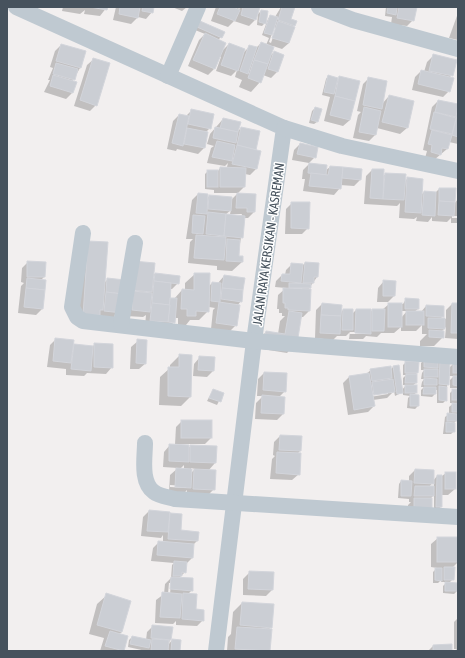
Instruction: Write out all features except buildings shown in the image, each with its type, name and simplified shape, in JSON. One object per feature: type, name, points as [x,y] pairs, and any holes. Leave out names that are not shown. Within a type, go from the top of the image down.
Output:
[{"type":"street","points":[[16,7],[284,128],[342,146],[458,171]]},
{"type":"street","points":[[168,76],[198,7]]},
{"type":"street","points":[[319,7],[353,20],[458,49]]},
{"type":"street","name":"JALAN RAYA KERSIKAN - KASREMAN","points":[[216,651],[254,341],[284,128]]},
{"type":"street","points":[[83,233],[72,307],[76,317],[83,321],[121,324],[254,341],[458,357]]},
{"type":"street","points":[[121,324],[135,242]]},
{"type":"street","points":[[145,443],[144,472],[150,489],[154,493],[175,499],[458,517]]}]
